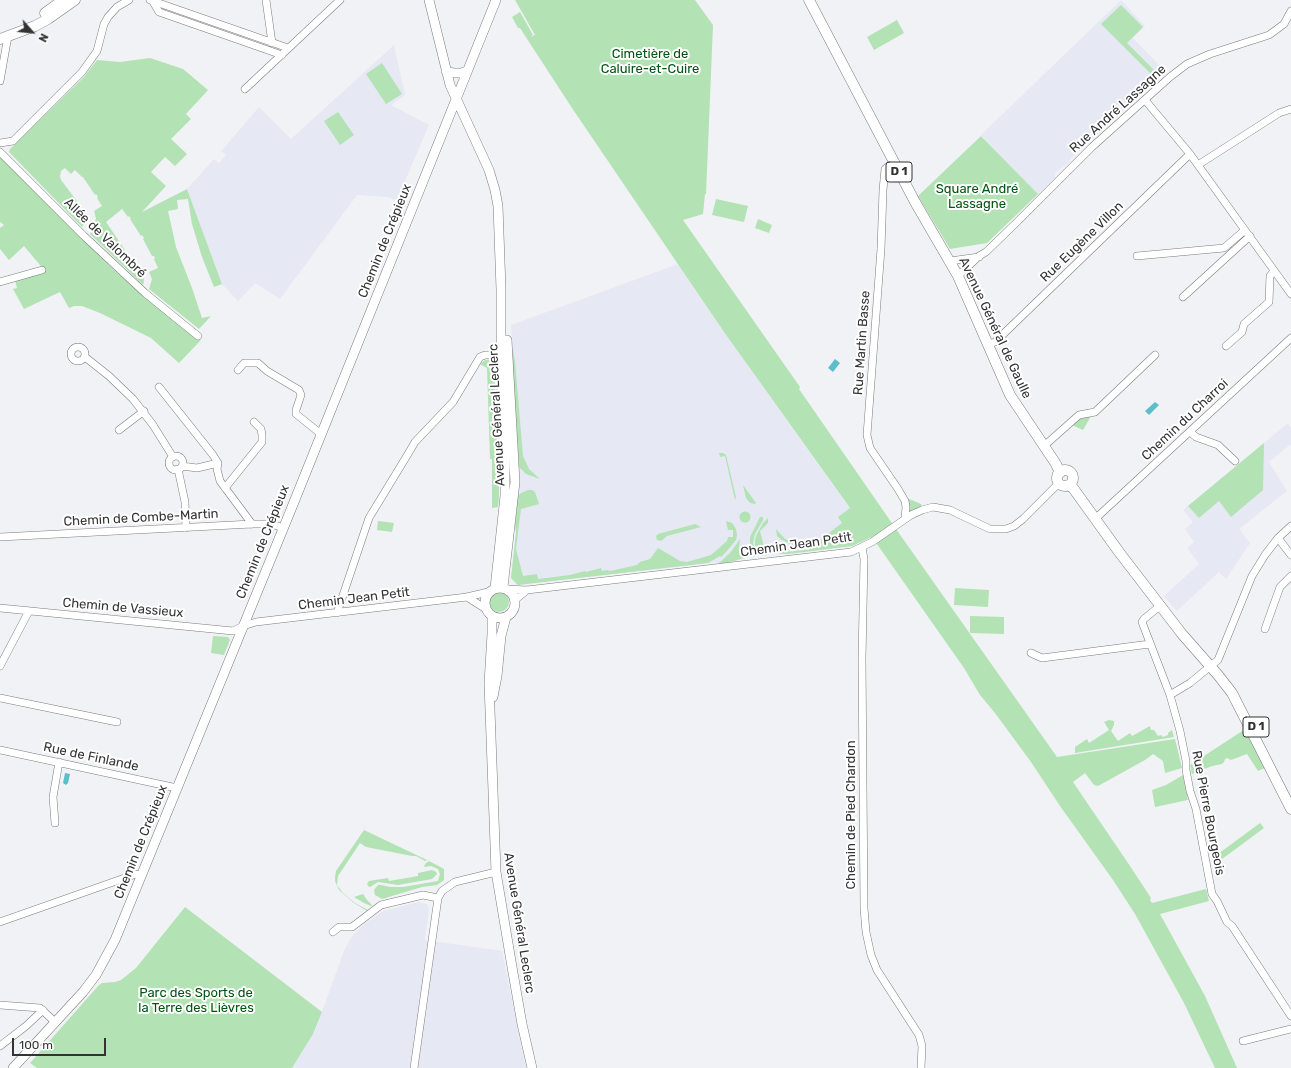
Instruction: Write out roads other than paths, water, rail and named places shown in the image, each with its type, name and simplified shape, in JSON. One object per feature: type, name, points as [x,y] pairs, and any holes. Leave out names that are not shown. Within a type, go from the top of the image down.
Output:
[{"type":"main road","points":[[3,35],[36,18],[63,0]]},
{"type":"main road","points":[[3,35],[42,22],[75,0]]},
{"type":"main road","name":"Avenue Général Leclerc","points":[[429,0],[450,85],[483,154],[495,190],[499,220],[504,355],[505,496],[498,589]]},
{"type":"main road","name":"Chemin de Crépieux","points":[[13,1068],[83,992],[96,976],[107,956],[283,528],[496,0]]},
{"type":"main road","name":"Avenue Général de Gaulle","points":[[809,0],[923,216],[958,276],[1010,395],[1056,464],[1062,480],[1073,488],[1119,552],[1171,618],[1186,630],[1239,694],[1291,795]]},
{"type":"main road","points":[[446,71],[461,74],[467,71]]},
{"type":"main road","points":[[498,589],[513,595],[515,600],[514,609],[506,617],[501,618],[489,612],[485,599],[498,589]]},
{"type":"main road","name":"Avenue Général Leclerc","points":[[489,612],[492,634],[489,676],[496,872],[522,1024],[532,1068]]},
{"type":"main road","name":"Avenue Général Leclerc","points":[[490,709],[497,676],[500,636],[506,617]]},
{"type":"main road","name":"Avenue Général de Gaulle","points":[[1213,664],[1237,702],[1291,809]]},
{"type":"street","points":[[0,143],[13,141],[82,72],[98,51],[104,24],[108,17],[116,7],[129,0]]},
{"type":"street","points":[[152,0],[288,48]]},
{"type":"street","points":[[152,0],[159,12],[282,55]]},
{"type":"street","points":[[266,0],[272,43]]},
{"type":"street","points":[[244,89],[340,0]]},
{"type":"street","name":"Rue André Lassagne","points":[[958,276],[979,256],[986,252],[1092,147],[1170,77],[1187,64],[1210,54],[1269,34],[1284,24],[1291,11]]},
{"type":"street","points":[[0,81],[3,35]]},
{"type":"street","points":[[1145,100],[1190,154],[1291,294]]},
{"type":"street","points":[[1198,165],[1279,113],[1291,109]]},
{"type":"street","name":"Allée de Valombré","points":[[0,152],[84,236],[145,293],[198,336]]},
{"type":"street","name":"Rue Eugène Villon","points":[[989,344],[995,342],[1190,154]]},
{"type":"street","name":"Rue Martin Basse","points":[[894,162],[885,169],[867,435],[870,448],[905,500],[905,519]]},
{"type":"street","points":[[1137,256],[1224,248],[1245,230]]},
{"type":"street","points":[[1183,297],[1250,236]]},
{"type":"street","name":"Rue André Lassagne","points":[[950,261],[979,256]]},
{"type":"street","points":[[0,282],[42,270]]},
{"type":"street","points":[[1226,346],[1242,332],[1244,324],[1269,302],[1270,276],[1274,271]]},
{"type":"street","name":"Chemin du Charroi","points":[[1095,519],[1291,338]]},
{"type":"street","points":[[337,613],[369,518],[408,454],[416,442],[453,402],[480,357],[485,355],[504,355]]},
{"type":"street","points":[[1044,446],[1079,415],[1095,412],[1155,355]]},
{"type":"street","points":[[85,357],[121,387],[144,411],[173,457]]},
{"type":"street","points":[[238,370],[244,363],[258,363],[267,371],[299,390],[301,395],[296,414],[321,434]]},
{"type":"street","points":[[159,387],[218,463],[217,469],[220,481],[252,524]]},
{"type":"street","points":[[119,430],[144,411]]},
{"type":"street","points":[[225,488],[262,442],[261,429],[254,422]]},
{"type":"street","points":[[1190,432],[1196,437],[1218,445],[1236,461]]},
{"type":"street","points":[[173,457],[169,462],[170,467],[173,470],[180,468],[197,468],[218,463]]},
{"type":"street","points":[[173,457],[178,457],[181,459],[180,468],[185,502],[186,528]]},
{"type":"street","name":"Chemin Jean Petit","points":[[243,626],[256,622],[467,597],[498,589],[527,590],[851,552],[862,548],[905,519],[922,510],[938,507],[950,510],[990,529],[1006,529],[1020,522],[1062,480]]},
{"type":"street","name":"Chemin de Combe-Martin","points":[[0,536],[252,524],[272,524],[283,528]]},
{"type":"street","points":[[1170,695],[1190,683],[1220,657],[1246,587],[1264,555],[1278,538],[1291,526]]},
{"type":"street","points":[[1278,538],[1291,555]]},
{"type":"street","name":"Chemin de Pied Chardon","points":[[862,548],[864,559],[862,659],[864,900],[866,932],[871,955],[877,970],[919,1035],[922,1046],[921,1068]]},
{"type":"street","points":[[1265,629],[1280,587],[1291,576]]},
{"type":"street","points":[[515,600],[527,590]]},
{"type":"street","points":[[467,597],[489,612]]},
{"type":"street","name":"Rue Pierre Bourgeois","points":[[1161,605],[1142,622],[1170,695],[1180,731],[1190,791],[1196,810],[1212,894],[1227,922],[1232,926],[1291,1016]]},
{"type":"street","name":"Chemin de Vassieux","points":[[0,608],[233,631],[243,626]]},
{"type":"street","points":[[0,666],[3,654],[29,611]]},
{"type":"street","points":[[1031,653],[1042,658],[1150,644]]},
{"type":"street","points":[[0,698],[117,722]]},
{"type":"street","name":"Rue de Finlande","points":[[0,750],[177,788]]},
{"type":"street","points":[[55,823],[53,797],[59,762]]},
{"type":"street","points":[[414,1068],[438,898],[442,891],[455,882],[496,872]]},
{"type":"street","points":[[0,922],[136,874],[141,876]]},
{"type":"street","points":[[333,932],[340,927],[352,927],[381,905],[423,895],[438,898]]},
{"type":"street","points":[[0,1005],[40,1008],[44,1010],[55,1022]]},
{"type":"street","points":[[0,1046],[44,1010]]},
{"type":"street","points":[[1243,1041],[1291,1029]]},
{"type":"water","points":[[835,359],[840,363],[833,372],[828,368]]},
{"type":"water","points":[[1155,402],[1159,405],[1149,415],[1145,411]]},
{"type":"water","points":[[65,773],[70,774],[66,785],[63,783]]},
{"type":"park label","name":"Cimetière de Caluire-et-Cuire","points":[[650,62]]},
{"type":"park label","name":"Square André Lassagne","points":[[977,196]]},
{"type":"park label","name":"Parc des Sports de la Terre des Lièvres","points":[[196,1000]]}]
